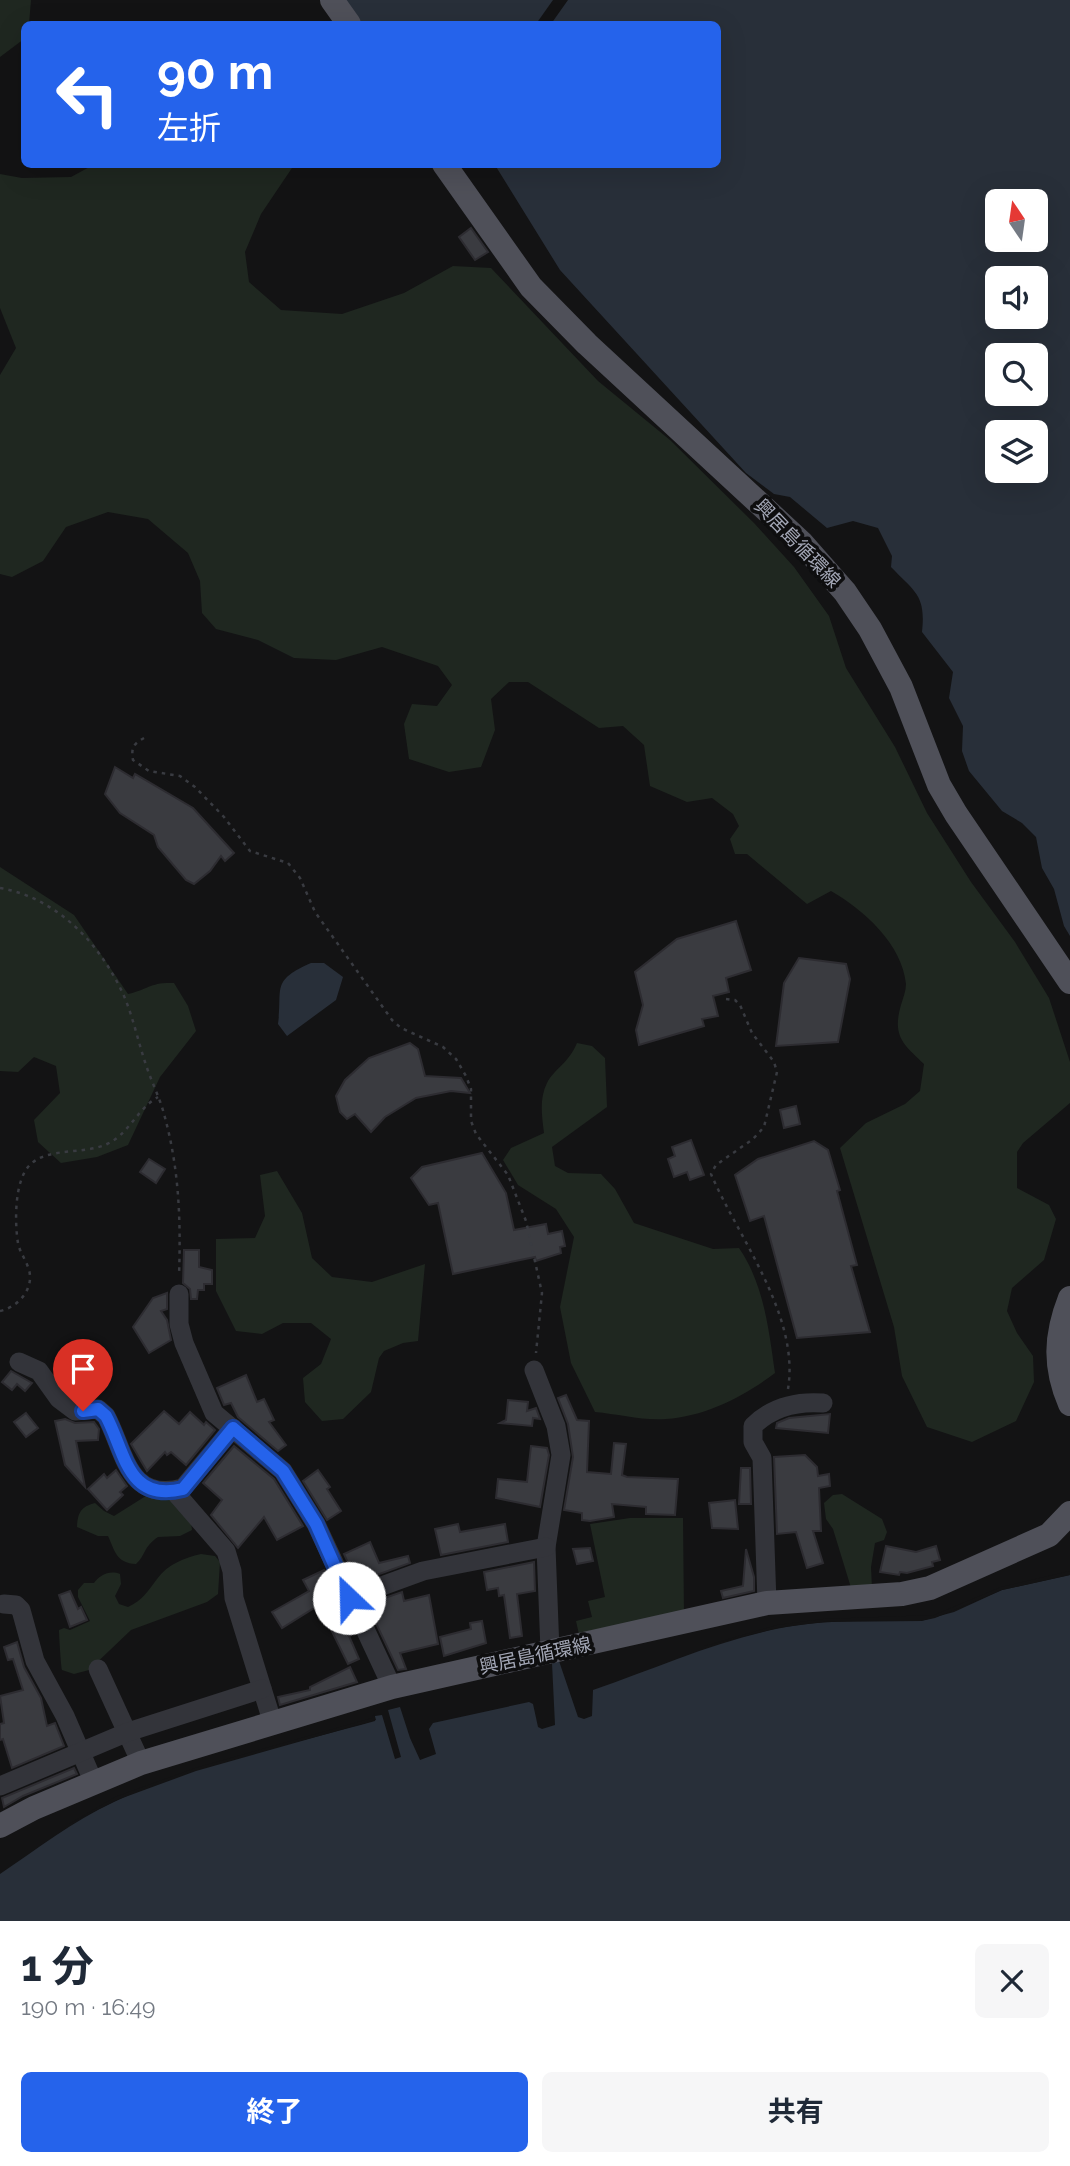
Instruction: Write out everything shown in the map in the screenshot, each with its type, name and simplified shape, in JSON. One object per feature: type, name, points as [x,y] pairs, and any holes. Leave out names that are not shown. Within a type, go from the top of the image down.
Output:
[{"type":"main road","points":[[332,0],[347,21]]},
{"type":"main road","name":"興居島循環線","points":[[447,168],[531,287],[587,344],[802,541],[845,592],[870,629],[901,687],[939,785],[1070,982]]},
{"type":"main road","points":[[1070,1298],[1062,1318],[1057,1363],[1070,1404]]},
{"type":"main road","name":"興居島循環線","points":[[3,1818],[141,1763],[392,1687],[767,1603],[901,1594],[930,1588],[1049,1535],[1070,1513]]},
{"type":"street","points":[[179,1294],[179,1324],[199,1383],[214,1413],[283,1471],[316,1524],[392,1687]]},
{"type":"street","points":[[19,1362],[39,1371],[59,1399],[75,1411],[98,1409],[106,1416],[117,1436],[123,1461],[142,1484],[174,1491],[183,1489],[233,1428]]},
{"type":"street","points":[[534,1370],[556,1426],[561,1455],[546,1547],[550,1651]]},
{"type":"street","points":[[767,1603],[762,1458],[753,1442],[753,1426],[766,1414],[785,1406],[823,1403]]},
{"type":"street","points":[[174,1491],[226,1551],[233,1571],[234,1598],[273,1724]]},
{"type":"street","points":[[349,1598],[423,1571],[546,1547]]},
{"type":"street","points":[[4,1604],[16,1605],[21,1610],[35,1661],[51,1687],[94,1783]]},
{"type":"street","points":[[97,1669],[141,1763]]},
{"type":"street","points":[[0,1786],[128,1732],[262,1689]]},
{"type":"path","points":[[144,738],[134,743],[131,750],[133,760],[149,771],[180,776],[225,817],[250,850],[288,863],[300,878],[315,912],[392,1020],[408,1032],[443,1047],[456,1059],[471,1089],[471,1121],[476,1134],[508,1175],[526,1221],[542,1293],[534,1370]]},
{"type":"path","points":[[0,888],[13,890],[54,909],[79,929],[105,961],[124,997],[158,1097],[174,1156],[181,1213],[179,1294]]},
{"type":"path","points":[[726,999],[735,1000],[740,1005],[756,1040],[774,1062],[777,1072],[764,1127],[753,1139],[716,1165],[711,1174],[762,1273],[780,1322],[791,1371],[785,1406]]},
{"type":"path","points":[[0,1311],[8,1309],[24,1297],[30,1283],[29,1268],[20,1254],[18,1240],[19,1192],[22,1177],[28,1167],[48,1154],[87,1151],[107,1144],[121,1135],[148,1103],[158,1097]]},
{"type":"shaded area","points":[[0,0],[31,0],[29,21],[21,21],[21,41],[0,57]]},
{"type":"shaded area","points":[[343,0],[553,0],[538,21],[360,21]]},
{"type":"shaded area","points":[[568,0],[1070,0],[1070,936],[1064,926],[1054,889],[1042,868],[1036,837],[1022,823],[1002,811],[969,771],[962,751],[963,726],[949,698],[953,672],[922,632],[920,602],[917,595],[891,567],[892,556],[878,528],[853,521],[827,528],[790,497],[774,494],[746,473],[560,270],[497,168],[721,168],[721,21],[553,21]]},
{"type":"shaded area","points":[[88,168],[292,168],[261,214],[245,252],[249,282],[281,310],[342,314],[404,293],[453,266],[491,268],[598,381],[670,440],[754,523],[794,567],[829,616],[846,668],[895,747],[927,813],[971,882],[1015,942],[1049,998],[1070,1062],[1070,1103],[1023,1143],[1017,1152],[1017,1188],[1049,1205],[1056,1219],[1044,1260],[1012,1288],[1007,1311],[1017,1333],[1033,1356],[1034,1382],[1016,1421],[972,1442],[927,1427],[902,1376],[894,1327],[840,1148],[866,1123],[905,1104],[920,1091],[924,1064],[905,1045],[899,1032],[899,1016],[906,984],[903,969],[889,942],[868,918],[831,891],[807,904],[747,854],[735,854],[730,839],[739,826],[733,814],[712,798],[687,802],[650,786],[644,745],[623,726],[599,728],[528,682],[509,682],[491,699],[495,730],[481,767],[449,772],[409,759],[404,724],[412,704],[437,706],[452,685],[438,666],[382,647],[336,660],[294,658],[258,640],[216,629],[202,613],[200,581],[188,553],[148,519],[108,512],[66,527],[43,561],[12,577],[0,574],[0,375],[16,348],[0,308],[0,174],[22,178],[71,177]]},
{"type":"shaded area","points":[[0,867],[74,915],[128,994],[154,985],[174,983],[188,1006],[196,1031],[160,1077],[128,1145],[97,1157],[61,1163],[38,1142],[34,1120],[60,1093],[56,1066],[34,1057],[18,1072],[0,1071]]},
{"type":"shaded area","points":[[311,963],[324,963],[343,977],[336,1000],[287,1036],[278,1024],[281,987],[289,975]]},
{"type":"shaded area","points":[[577,1043],[592,1046],[605,1058],[607,1107],[552,1147],[555,1166],[568,1173],[601,1174],[615,1189],[634,1223],[713,1249],[739,1248],[754,1277],[764,1308],[775,1373],[724,1404],[695,1414],[658,1419],[595,1412],[571,1363],[560,1307],[574,1237],[556,1209],[518,1185],[503,1160],[511,1148],[544,1133],[544,1089]]},
{"type":"shaded area","points":[[277,1171],[302,1213],[312,1258],[332,1277],[372,1282],[425,1264],[418,1341],[403,1343],[384,1351],[379,1358],[371,1392],[343,1419],[322,1421],[305,1402],[303,1378],[321,1364],[331,1339],[311,1323],[283,1323],[262,1334],[236,1331],[216,1291],[216,1239],[255,1238],[265,1216],[260,1175]]},
{"type":"shaded area","points":[[149,1494],[169,1497],[191,1521],[192,1530],[180,1536],[158,1537],[136,1564],[120,1559],[108,1536],[98,1536],[77,1527],[81,1511],[86,1506],[95,1503],[114,1516]]},
{"type":"shaded area","points":[[842,1494],[882,1519],[887,1532],[884,1540],[875,1543],[871,1567],[872,1588],[852,1591],[833,1529],[826,1519],[824,1503],[833,1495]]},
{"type":"shaded area","points":[[630,1518],[683,1518],[684,1616],[580,1639],[576,1621],[592,1617],[588,1601],[605,1597],[590,1524]]},
{"type":"shaded area","points":[[201,1554],[215,1556],[220,1562],[218,1594],[207,1602],[131,1630],[89,1670],[74,1674],[62,1670],[59,1630],[70,1630],[90,1621],[78,1597],[78,1590],[84,1583],[94,1583],[109,1573],[120,1574],[121,1584],[115,1596],[119,1604],[128,1607],[141,1598],[171,1566]]},
{"type":"shaded area","points":[[1070,1575],[1070,1921],[0,1921],[0,1874],[99,1810],[144,1789],[208,1766],[375,1721],[375,1716],[382,1715],[395,1759],[401,1757],[388,1710],[400,1707],[420,1760],[436,1754],[429,1729],[433,1723],[529,1702],[533,1704],[538,1727],[542,1729],[555,1725],[552,1663],[559,1661],[578,1717],[584,1719],[592,1716],[593,1690],[729,1641],[776,1629],[812,1624],[921,1621],[954,1612],[1002,1590]]},
{"type":"pier","points":[[1070,1571],[1070,1575],[1002,1590],[935,1618],[921,1621],[823,1622],[778,1628],[704,1646],[777,1625],[823,1619],[934,1615],[1001,1587]]},
{"type":"pier","points":[[374,1713],[376,1720],[196,1771],[117,1800],[69,1824],[115,1797],[195,1768],[372,1718]]},
{"type":"building","points":[[471,228],[488,252],[475,260],[459,237]]},
{"type":"building","points":[[115,767],[133,778],[135,774],[193,808],[234,853],[225,861],[221,856],[210,871],[194,884],[186,880],[158,847],[154,835],[120,813],[105,794]]},
{"type":"building","points":[[736,921],[751,970],[726,978],[729,992],[713,996],[718,1016],[702,1019],[704,1026],[639,1045],[636,1030],[643,1005],[635,972],[677,939]]},
{"type":"building","points":[[799,958],[846,964],[850,979],[838,1042],[776,1046],[784,983]]},
{"type":"building","points":[[410,1043],[418,1049],[425,1076],[461,1078],[470,1093],[451,1091],[416,1098],[385,1117],[371,1132],[355,1114],[347,1119],[340,1112],[336,1096],[345,1080],[369,1058]]},
{"type":"building","points":[[796,1106],[800,1124],[784,1128],[780,1110]]},
{"type":"building","points":[[691,1140],[704,1175],[690,1180],[687,1172],[674,1177],[668,1159],[675,1156],[672,1147]]},
{"type":"building","points":[[814,1141],[828,1150],[840,1190],[837,1191],[857,1265],[851,1266],[870,1332],[797,1338],[764,1216],[750,1221],[735,1175],[758,1159]]},
{"type":"building","points":[[482,1153],[506,1193],[514,1230],[546,1224],[548,1234],[562,1231],[565,1246],[560,1247],[561,1253],[536,1261],[535,1257],[453,1274],[438,1203],[429,1205],[411,1178],[422,1167]]},
{"type":"building","points":[[149,1159],[165,1169],[156,1183],[140,1172]]},
{"type":"building","points":[[184,1250],[199,1250],[199,1267],[212,1270],[212,1284],[204,1284],[204,1290],[198,1290],[197,1299],[191,1299],[190,1289],[183,1283]]},
{"type":"building","points":[[167,1293],[167,1309],[161,1311],[167,1320],[171,1340],[149,1353],[133,1327],[153,1298]]},
{"type":"building","points":[[69,1367],[87,1375],[80,1387],[75,1385],[71,1393],[62,1382]]},
{"type":"building","points":[[11,1371],[32,1383],[25,1391],[17,1384],[12,1390],[2,1382]]},
{"type":"building","points":[[246,1375],[257,1402],[264,1399],[274,1420],[269,1422],[286,1445],[278,1451],[238,1417],[231,1403],[224,1405],[217,1388]]},
{"type":"building","points":[[566,1395],[577,1420],[589,1421],[587,1472],[611,1474],[614,1443],[626,1444],[622,1475],[678,1479],[675,1515],[646,1514],[646,1507],[612,1504],[614,1517],[590,1521],[582,1520],[582,1513],[564,1510],[573,1457],[568,1424],[558,1398]]},
{"type":"building","points":[[508,1400],[528,1402],[527,1411],[536,1408],[540,1419],[533,1418],[532,1426],[500,1423],[506,1420]]},
{"type":"building","points":[[164,1411],[179,1424],[190,1412],[204,1425],[206,1422],[215,1430],[186,1465],[171,1452],[167,1455],[165,1452],[147,1471],[131,1444]]},
{"type":"building","points":[[26,1413],[38,1428],[26,1437],[14,1422]]},
{"type":"building","points":[[830,1414],[828,1433],[776,1428],[777,1423],[789,1418]]},
{"type":"building","points":[[65,1419],[75,1423],[94,1422],[99,1429],[98,1440],[76,1441],[85,1487],[65,1465],[55,1421]]},
{"type":"building","points":[[234,1446],[274,1479],[303,1526],[277,1540],[264,1517],[238,1548],[211,1515],[222,1500],[203,1483]]},
{"type":"building","points":[[531,1446],[547,1448],[549,1455],[540,1507],[496,1498],[498,1479],[527,1482]]},
{"type":"building","points":[[805,1455],[817,1467],[818,1476],[829,1474],[830,1486],[819,1488],[821,1531],[813,1531],[823,1563],[807,1568],[796,1532],[777,1534],[774,1457]]},
{"type":"building","points":[[741,1468],[750,1468],[751,1504],[739,1504]]},
{"type":"building","points":[[116,1470],[127,1486],[120,1492],[123,1495],[107,1510],[88,1489],[104,1474],[107,1478]]},
{"type":"building","points":[[318,1470],[330,1487],[327,1489],[341,1511],[327,1520],[303,1481]]},
{"type":"building","points":[[735,1500],[738,1529],[712,1528],[709,1503]]},
{"type":"building","points":[[458,1524],[460,1532],[505,1524],[508,1542],[441,1555],[435,1529]]},
{"type":"building","points":[[370,1542],[379,1563],[408,1556],[410,1563],[360,1581],[354,1571],[352,1572],[344,1554]]},
{"type":"building","points":[[886,1546],[916,1552],[936,1546],[940,1560],[932,1562],[933,1566],[907,1573],[900,1572],[899,1575],[880,1572]]},
{"type":"building","points":[[590,1548],[593,1561],[577,1564],[573,1549]]},
{"type":"building","points":[[746,1549],[754,1577],[754,1591],[723,1598],[721,1591],[743,1586]]},
{"type":"building","points":[[534,1562],[535,1591],[517,1594],[522,1636],[510,1638],[504,1595],[499,1596],[498,1588],[487,1590],[484,1572]]},
{"type":"building","points":[[324,1570],[354,1634],[349,1636],[359,1659],[348,1664],[319,1605],[282,1628],[272,1612],[309,1591],[303,1580]]},
{"type":"building","points":[[70,1591],[78,1609],[81,1607],[87,1620],[70,1627],[59,1595]]},
{"type":"building","points":[[402,1592],[404,1601],[429,1595],[438,1644],[400,1653],[406,1669],[398,1670],[367,1604]]},
{"type":"building","points":[[482,1621],[486,1643],[444,1656],[440,1637],[471,1629],[470,1623]]},
{"type":"building","points":[[17,1642],[24,1667],[41,1698],[47,1726],[55,1723],[64,1746],[12,1768],[3,1739],[0,1740],[0,1724],[4,1723],[0,1696],[23,1690],[13,1659],[8,1660],[4,1647]]},
{"type":"building","points":[[350,1667],[357,1682],[280,1705],[278,1697],[310,1690],[310,1687]]},
{"type":"building","points":[[74,1768],[77,1774],[23,1796],[4,1807],[2,1798]]},
{"type":"route","points":[[83,1411],[98,1409],[106,1416],[117,1436],[123,1461],[132,1475],[142,1484],[165,1490],[183,1489],[233,1428],[283,1471],[316,1524],[349,1598]]}]
